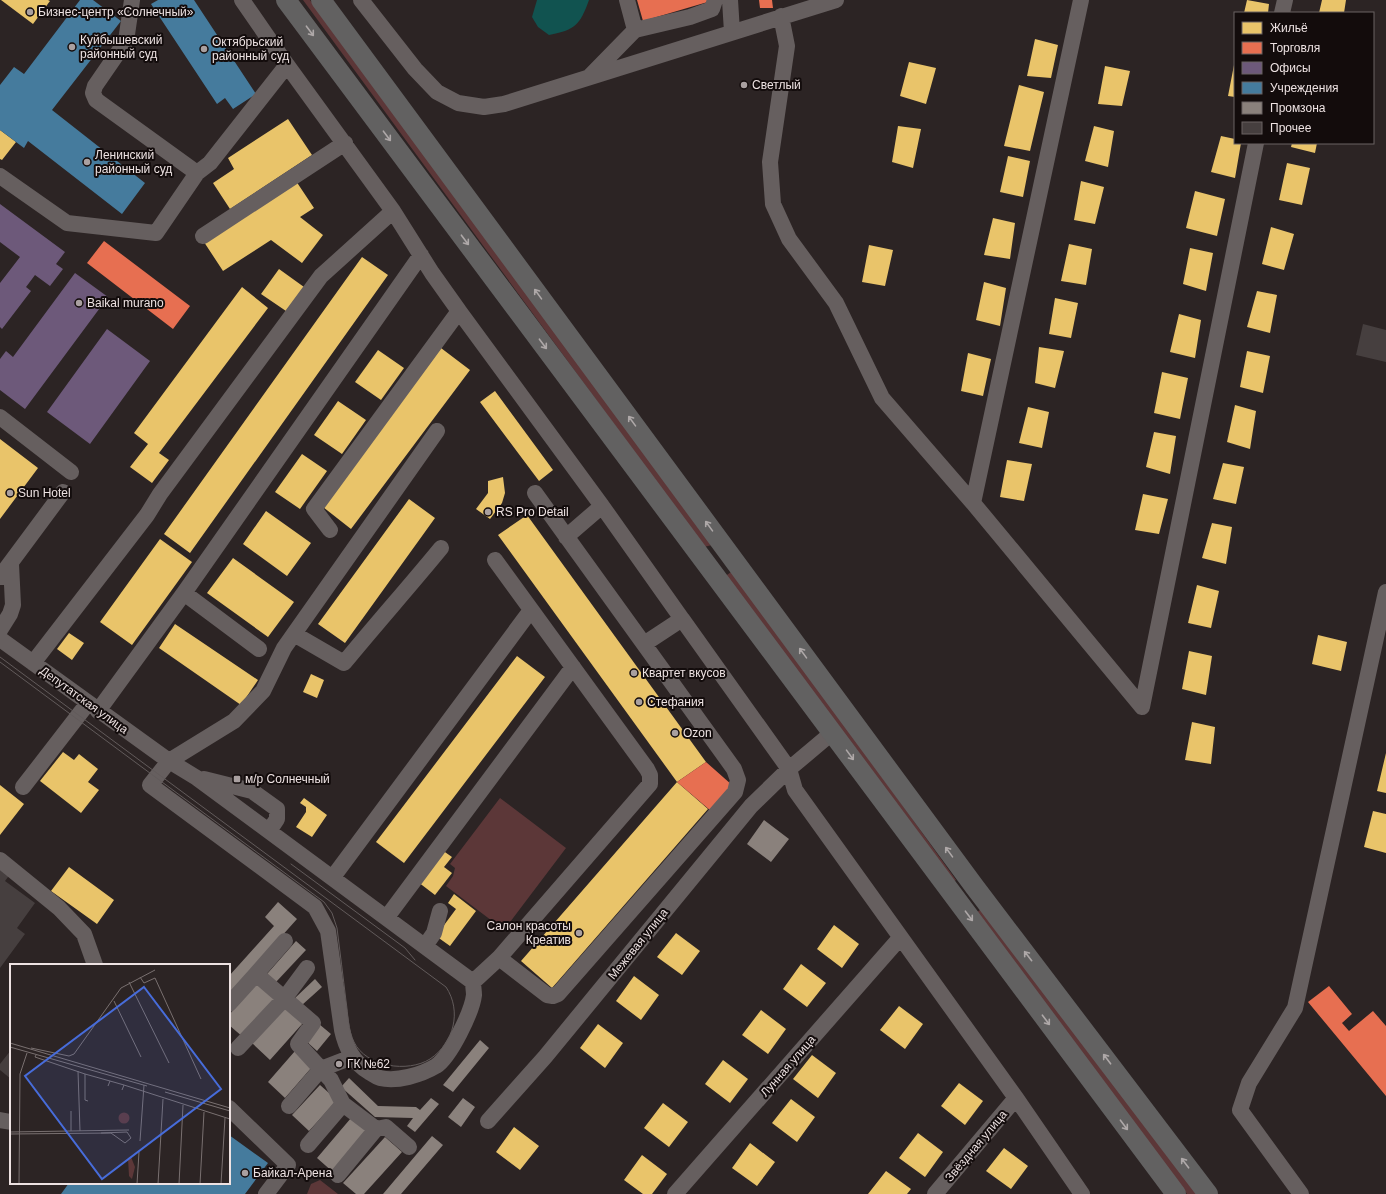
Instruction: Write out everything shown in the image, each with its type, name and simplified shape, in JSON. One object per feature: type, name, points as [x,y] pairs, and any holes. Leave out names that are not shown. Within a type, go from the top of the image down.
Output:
[{"type":"main road","points":[[286,0],[1176,1194]]},
{"type":"main road","points":[[321,0],[974,886],[1208,1194]]},
{"type":"street","points":[[132,0],[126,41],[95,86],[93,93],[96,100],[197,173]]},
{"type":"street","points":[[242,0],[287,65],[394,211],[421,255],[459,311],[602,506],[789,769],[795,790],[1016,1098],[1082,1194]]},
{"type":"street","points":[[361,0],[416,69],[437,92],[458,103],[484,107],[504,104],[834,0]]},
{"type":"street","points":[[627,0],[635,30]]},
{"type":"street","points":[[589,77],[635,30],[690,17],[712,9],[715,0]]},
{"type":"street","points":[[730,0],[732,32]]},
{"type":"street","points":[[973,503],[1081,0]]},
{"type":"street","points":[[1282,12],[1285,0]]},
{"type":"street","points":[[781,16],[788,46],[770,162],[773,204],[789,239],[836,303],[882,398],[973,503],[1142,707],[1256,144]]},
{"type":"street","points":[[0,176],[67,223],[156,233],[197,173],[210,163],[287,65]]},
{"type":"street","points":[[203,236],[345,143]]},
{"type":"street","points":[[33,663],[147,515],[160,494],[321,276],[394,211]]},
{"type":"street","points":[[23,787],[93,707],[184,593],[421,255]]},
{"type":"street","points":[[330,530],[314,509],[459,311]]},
{"type":"street","points":[[0,417],[71,472]]},
{"type":"street","points":[[197,778],[333,877],[473,982],[474,995],[454,1046],[437,1066],[421,1073],[401,1078],[379,1078],[365,1069],[352,1057],[342,1030],[328,931],[315,907],[150,785],[169,761],[234,721],[263,691],[284,648],[437,432]]},
{"type":"street","points":[[0,577],[63,492]]},
{"type":"street","points":[[499,958],[547,995],[556,996],[735,792],[738,780],[734,769],[535,494]]},
{"type":"street","points":[[566,537],[602,506]]},
{"type":"street","points":[[294,634],[344,663],[441,548]]},
{"type":"street","points":[[707,565],[713,551],[727,549]]},
{"type":"street","points":[[473,982],[499,958],[650,784],[650,774],[647,769],[495,560]]},
{"type":"street","points":[[1,639],[13,605],[11,564]]},
{"type":"street","points":[[1301,1194],[1240,1110],[1249,1083],[1295,1008],[1386,592]]},
{"type":"street","points":[[184,593],[259,649]]},
{"type":"street","points":[[333,877],[531,610]]},
{"type":"street","points":[[644,644],[682,619]]},
{"type":"street","name":"Депутатская улица","points":[[1,639],[169,761],[197,778]]},
{"type":"street","points":[[387,917],[573,668]]},
{"type":"street","name":"Межевая улица","points":[[488,1122],[545,1057],[751,806],[789,769],[833,732]]},
{"type":"street","points":[[197,778],[252,791],[277,809],[277,819],[269,831]]},
{"type":"street","points":[[0,860],[59,908],[84,934],[95,964]]},
{"type":"street","points":[[956,899],[974,886]]},
{"type":"street","points":[[425,946],[434,933],[440,910]]},
{"type":"street","name":"Лунная улица","points":[[675,1194],[900,938]]},
{"type":"street","points":[[230,1003],[285,941]]},
{"type":"street","points":[[238,1048],[284,999],[307,968]]},
{"type":"street","points":[[256,974],[313,1023],[298,1044],[331,1080],[343,1104],[376,1129]]},
{"type":"street","points":[[289,1106],[321,1069],[352,1057]]},
{"type":"street","name":"Звёздная улица","points":[[936,1194],[1016,1098]]},
{"type":"street","points":[[308,1145],[343,1104]]},
{"type":"street","points":[[230,1109],[288,1165],[266,1194]]},
{"type":"street","points":[[0,1120],[10,1122]]},
{"type":"street","points":[[338,1175],[376,1129],[386,1127],[409,1147]]},
{"type":"shaded area","points":[[303,0],[310,0],[712,545],[704,547]]},
{"type":"shaded area","points":[[734,570],[956,880],[951,884],[724,577]]},
{"type":"shaded area","points":[[500,798],[566,848],[504,930],[446,886],[453,876],[455,868],[450,864]]},
{"type":"shaded area","points":[[985,906],[1198,1194],[1187,1194],[976,913]]},
{"type":"shaded area","points":[[320,1180],[338,1194],[307,1194],[311,1184]]},
{"type":"water","points":[[537,0],[589,0],[583,15],[575,25],[565,31],[549,35],[538,27],[532,17]]},
{"type":"building: Жильё","name":"Бизнес-центр «Солнечный»","points":[[1,0],[48,0],[50,1],[33,24]]},
{"type":"building: Жильё","points":[[1247,0],[1269,4],[1268,12],[1244,12]]},
{"type":"building: Жильё","points":[[1322,0],[1346,0],[1344,12],[1319,12]]},
{"type":"building: Жильё","points":[[1035,39],[1058,45],[1051,78],[1027,76]]},
{"type":"building: Жильё","points":[[909,62],[936,68],[926,104],[900,96]]},
{"type":"building: Жильё","points":[[1234,65],[1234,97],[1228,96]]},
{"type":"building: Жильё","points":[[1105,66],[1130,71],[1122,106],[1098,104]]},
{"type":"building: Жильё","points":[[1019,85],[1044,92],[1030,151],[1004,146]]},
{"type":"building: Жильё","points":[[288,119],[312,155],[230,209],[213,183],[234,169],[228,158]]},
{"type":"building: Жильё","points":[[898,126],[921,129],[913,168],[892,162]]},
{"type":"building: Жильё","points":[[1094,126],[1114,131],[1108,167],[1085,161]]},
{"type":"building: Жильё","points":[[0,130],[16,142],[2,160],[0,159]]},
{"type":"building: Жильё","points":[[1221,136],[1234,139],[1234,144],[1241,144],[1235,178],[1211,172]]},
{"type":"building: Жильё","points":[[1292,144],[1317,144],[1315,153],[1291,147]]},
{"type":"building: Жильё","points":[[1008,156],[1030,161],[1023,197],[1000,192]]},
{"type":"building: Жильё","points":[[1287,163],[1310,168],[1302,205],[1279,200]]},
{"type":"building: Жильё","points":[[296,181],[314,208],[300,217],[323,235],[302,263],[271,240],[223,271],[204,242]]},
{"type":"building: Жильё","points":[[1081,181],[1104,187],[1095,224],[1074,220]]},
{"type":"building: Жильё","points":[[1195,191],[1225,199],[1217,236],[1186,228]]},
{"type":"building: Жильё","points":[[993,218],[1015,223],[1010,259],[984,255]]},
{"type":"building: Жильё","points":[[1271,227],[1294,234],[1284,270],[1262,264]]},
{"type":"building: Жильё","points":[[1069,244],[1092,249],[1086,285],[1061,281]]},
{"type":"building: Жильё","points":[[869,245],[893,250],[885,286],[862,282]]},
{"type":"building: Жильё","points":[[1190,248],[1213,253],[1206,291],[1183,284]]},
{"type":"building: Жильё","points":[[362,257],[388,275],[190,553],[164,534]]},
{"type":"building: Жильё","points":[[279,269],[304,287],[286,311],[261,294]]},
{"type":"building: Жильё","points":[[984,282],[1006,288],[1000,326],[976,320]]},
{"type":"building: Жильё","points":[[242,287],[268,308],[159,453],[169,460],[152,483],[130,467],[148,444],[134,433]]},
{"type":"building: Жильё","points":[[1257,291],[1277,295],[1270,333],[1247,327]]},
{"type":"building: Жильё","points":[[1055,298],[1078,303],[1071,338],[1049,334]]},
{"type":"building: Жильё","points":[[1179,314],[1201,320],[1195,358],[1170,352]]},
{"type":"building: Жильё","points":[[1039,347],[1064,351],[1055,388],[1035,383]]},
{"type":"building: Жильё","points":[[441,348],[470,370],[351,529],[323,507]]},
{"type":"building: Жильё","points":[[378,350],[404,368],[381,400],[355,382]]},
{"type":"building: Жильё","points":[[1247,351],[1270,356],[1263,393],[1240,387]]},
{"type":"building: Жильё","points":[[968,353],[991,359],[983,396],[961,391]]},
{"type":"building: Жильё","points":[[1162,372],[1188,378],[1180,419],[1154,413]]},
{"type":"building: Жильё","points":[[495,391],[553,470],[539,481],[480,402]]},
{"type":"building: Жильё","points":[[338,401],[366,420],[342,454],[314,435]]},
{"type":"building: Жильё","points":[[1235,405],[1256,411],[1250,449],[1227,442]]},
{"type":"building: Жильё","points":[[1028,407],[1049,412],[1042,448],[1019,443]]},
{"type":"building: Жильё","points":[[1154,432],[1176,436],[1170,474],[1146,467]]},
{"type":"building: Жильё","name":"Sun Hotel","points":[[0,439],[38,468],[0,519]]},
{"type":"building: Жильё","points":[[302,454],[327,471],[300,509],[275,492]]},
{"type":"building: Жильё","points":[[1007,460],[1032,464],[1024,501],[1000,497]]},
{"type":"building: Жильё","points":[[1223,463],[1244,467],[1236,504],[1213,499]]},
{"type":"building: Жильё","points":[[503,477],[505,493],[502,503],[490,519],[476,509],[488,493],[488,481]]},
{"type":"building: Жильё","points":[[1143,494],[1168,499],[1159,534],[1135,530]]},
{"type":"building: Жильё","points":[[409,499],[435,518],[345,643],[318,624]]},
{"type":"building: Жильё","points":[[266,511],[311,543],[287,576],[243,544]]},
{"type":"building: Жильё","points":[[527,515],[706,762],[677,782],[498,535]]},
{"type":"building: Жильё","points":[[1212,523],[1232,527],[1226,564],[1202,558]]},
{"type":"building: Жильё","points":[[160,539],[192,562],[132,645],[100,622]]},
{"type":"building: Жильё","points":[[233,558],[294,602],[268,637],[207,593]]},
{"type":"building: Жильё","points":[[1197,585],[1219,591],[1211,628],[1188,623]]},
{"type":"building: Жильё","points":[[175,624],[258,680],[241,705],[159,648]]},
{"type":"building: Жильё","points":[[69,633],[84,643],[72,660],[57,649]]},
{"type":"building: Жильё","points":[[1318,635],[1347,642],[1341,671],[1312,664]]},
{"type":"building: Жильё","points":[[1189,651],[1212,656],[1206,695],[1182,689]]},
{"type":"building: Жильё","points":[[517,656],[545,677],[404,863],[376,842]]},
{"type":"building: Жильё","points":[[311,674],[324,680],[317,698],[303,692]]},
{"type":"building: Жильё","points":[[1192,722],[1215,727],[1211,764],[1185,760]]},
{"type":"building: Жильё","points":[[63,752],[74,760],[79,754],[98,769],[88,782],[99,790],[81,813],[40,781]]},
{"type":"building: Жильё","points":[[1386,753],[1386,793],[1377,791]]},
{"type":"building: Жильё","points":[[677,782],[708,809],[552,988],[521,961]]},
{"type":"building: Жильё","points":[[0,785],[24,804],[0,835]]},
{"type":"building: Жильё","points":[[304,798],[327,815],[312,837],[296,827],[306,812],[306,807],[300,803]]},
{"type":"building: Жильё","points":[[1373,811],[1386,814],[1386,853],[1364,847]]},
{"type":"building: Жильё","points":[[442,850],[452,857],[444,867],[452,873],[435,895],[418,882]]},
{"type":"building: Жильё","points":[[69,867],[114,900],[97,924],[51,891]]},
{"type":"building: Жильё","points":[[454,894],[476,911],[450,946],[436,936],[456,909],[448,903]]},
{"type":"building: Жильё","points":[[834,925],[859,944],[842,968],[817,949]]},
{"type":"building: Жильё","points":[[676,933],[700,951],[682,975],[657,957]]},
{"type":"building: Жильё","points":[[801,964],[826,983],[807,1007],[783,989]]},
{"type":"building: Жильё","points":[[634,976],[659,995],[641,1020],[616,1001]]},
{"type":"building: Жильё","points":[[899,1006],[923,1024],[905,1049],[880,1030]]},
{"type":"building: Жильё","points":[[761,1010],[786,1029],[768,1054],[742,1035]]},
{"type":"building: Жильё","points":[[598,1024],[623,1043],[605,1068],[580,1048]]},
{"type":"building: Жильё","points":[[812,1055],[836,1073],[818,1098],[793,1079]]},
{"type":"building: Жильё","points":[[723,1060],[748,1079],[730,1103],[705,1084]]},
{"type":"building: Жильё","points":[[959,1083],[983,1101],[965,1125],[941,1106]]},
{"type":"building: Жильё","points":[[791,1099],[815,1117],[797,1142],[772,1123]]},
{"type":"building: Жильё","points":[[663,1103],[688,1122],[669,1147],[644,1128]]},
{"type":"building: Жильё","points":[[514,1127],[539,1146],[520,1170],[496,1152]]},
{"type":"building: Жильё","points":[[918,1133],[943,1152],[925,1177],[899,1158]]},
{"type":"building: Жильё","points":[[750,1143],[775,1162],[757,1186],[732,1168]]},
{"type":"building: Жильё","points":[[1004,1148],[1028,1166],[1011,1189],[986,1171]]},
{"type":"building: Жильё","points":[[642,1155],[667,1174],[652,1194],[643,1194],[624,1180]]},
{"type":"building: Жильё","points":[[886,1171],[911,1189],[907,1194],[868,1194]]},
{"type":"building: Торговля","points":[[637,0],[710,0],[711,1],[643,21]]},
{"type":"building: Торговля","points":[[759,0],[772,0],[773,8],[760,8]]},
{"type":"building: Торговля","points":[[104,241],[190,306],[173,329],[87,263]]},
{"type":"building: Торговля","points":[[706,762],[732,785],[711,811],[677,782]]},
{"type":"building: Торговля","points":[[1329,986],[1352,1014],[1342,1023],[1349,1031],[1373,1011],[1386,1026],[1386,1096],[1308,1002]]},
{"type":"building: Офисы","points":[[0,204],[65,252],[56,264],[63,269],[50,286],[35,275],[26,287],[31,291],[2,329],[0,327],[0,283],[20,257],[0,242]]},
{"type":"building: Офисы","points":[[75,273],[108,297],[25,409],[0,390],[0,359],[6,351],[13,357]]},
{"type":"building: Офисы","points":[[107,329],[150,361],[90,444],[47,412]]},
{"type":"building: Учреждения","points":[[80,0],[93,0],[121,21],[52,110],[145,183],[122,214],[28,141],[24,148],[0,130],[0,85],[14,67],[24,74]]},
{"type":"building: Учреждения","name":"Октябрьский районный суд","points":[[158,0],[194,0],[256,94],[233,109],[225,98],[217,104],[151,4]]},
{"type":"building: Учреждения","name":"Байкал-Арена","points":[[230,1136],[268,1163],[245,1194],[61,1194],[68,1184],[230,1184]]},
{"type":"building: Промзона","points":[[764,820],[789,839],[771,862],[747,844]]},
{"type":"building: Промзона","points":[[278,902],[297,919],[230,994],[230,975],[274,926],[265,917]]},
{"type":"building: Промзона","points":[[296,941],[306,950],[276,982],[267,974]]},
{"type":"building: Промзона","points":[[315,979],[322,987],[302,1005],[295,998]]},
{"type":"building: Промзона","points":[[256,983],[277,1000],[244,1038],[230,1026],[230,1014]]},
{"type":"building: Промзона","points":[[285,1007],[303,1023],[270,1060],[252,1043]]},
{"type":"building: Промзона","points":[[319,1024],[331,1034],[317,1051],[305,1040]]},
{"type":"building: Промзона","points":[[480,1040],[489,1048],[453,1092],[443,1085]]},
{"type":"building: Промзона","points":[[295,1051],[312,1067],[285,1098],[268,1082]]},
{"type":"building: Промзона","points":[[349,1078],[378,1106],[416,1107],[420,1110],[431,1098],[439,1104],[415,1132],[407,1126],[413,1118],[375,1117],[341,1087]]},
{"type":"building: Промзона","points":[[320,1085],[337,1100],[309,1131],[292,1115]]},
{"type":"building: Промзона","points":[[463,1098],[475,1107],[461,1127],[448,1117]]},
{"type":"building: Промзона","points":[[351,1118],[369,1133],[334,1173],[317,1158]]},
{"type":"building: Промзона","points":[[432,1136],[443,1145],[401,1194],[383,1194]]},
{"type":"building: Промзона","points":[[385,1137],[402,1152],[364,1194],[356,1194],[343,1183]]},
{"type":"building: Прочее","points":[[1363,324],[1386,330],[1386,362],[1356,355]]},
{"type":"building: Прочее","points":[[0,864],[11,873],[5,881],[35,903],[17,928],[25,934],[0,968]]},
{"type":"building: Прочее","points":[[10,1051],[10,1078],[0,1070],[0,1064]]},
{"type":"tram line","points":[[0,657],[446,987],[454,1006],[454,1016],[450,1036],[445,1044],[430,1059],[411,1066],[388,1065],[368,1057],[354,1042],[349,1027],[337,928],[332,913],[324,902],[0,662]]},
{"type":"tram line","points":[[291,864],[405,948],[415,960]]},
{"type":"place","name":"Бизнес-центр «Солнечный»","points":[[30,12]]},
{"type":"place","name":"Куйбышевский районный суд","points":[[72,47]]},
{"type":"place","name":"Октябрьский районный суд","points":[[204,49]]},
{"type":"place","name":"Светлый","points":[[744,85]]},
{"type":"place","name":"Ленинский районный суд","points":[[87,162]]},
{"type":"place","name":"Baikal murano","points":[[79,303]]},
{"type":"place","name":"Sun Hotel","points":[[10,493]]},
{"type":"place","name":"RS Pro Detail","points":[[488,512]]},
{"type":"place","name":"Квартет вкусов","points":[[634,673]]},
{"type":"place","name":"Стефания","points":[[639,702]]},
{"type":"place","name":"Ozon","points":[[675,733]]},
{"type":"place","name":"м/р Солнечный","points":[[237,779]]},
{"type":"place","name":"Салон красоты Креатив","points":[[579,933]]},
{"type":"place","name":"ГК №62","points":[[339,1064]]},
{"type":"place","name":"Байкал-Арена","points":[[245,1173]]}]
